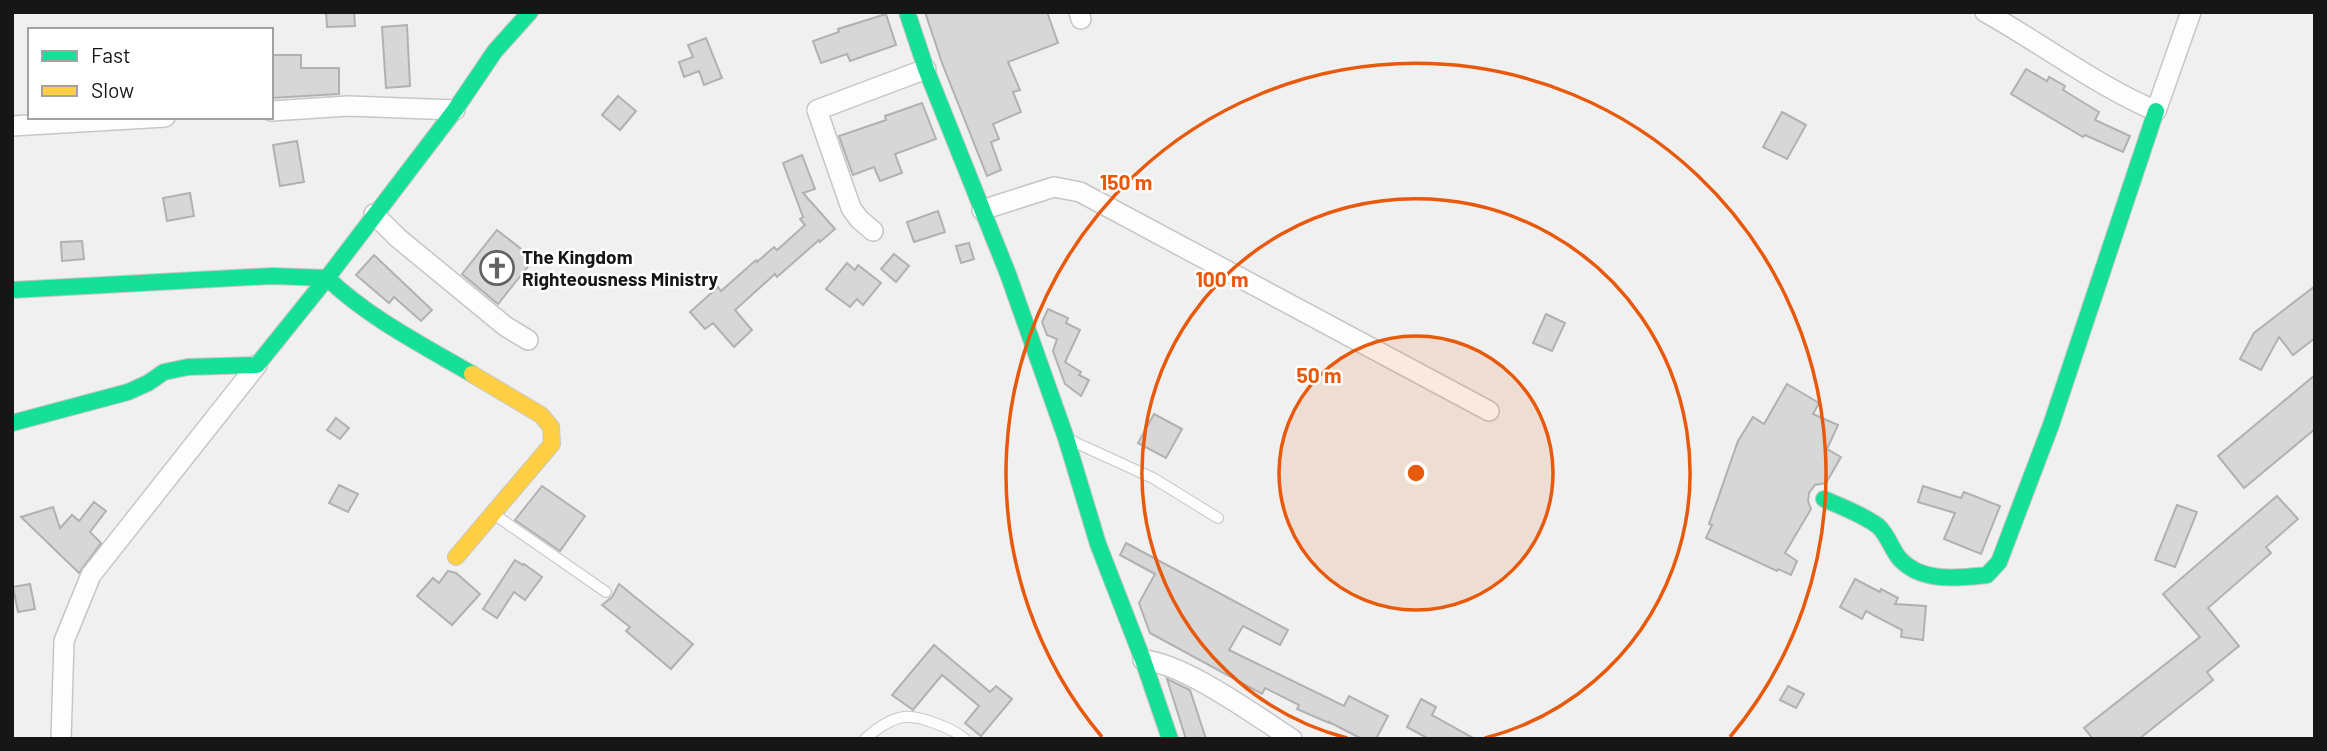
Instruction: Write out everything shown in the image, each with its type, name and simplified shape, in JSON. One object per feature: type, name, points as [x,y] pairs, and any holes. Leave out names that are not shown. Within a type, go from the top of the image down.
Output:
[{"type":"street","points":[[61,739],[64,641],[91,575],[327,278],[455,110],[495,51],[530,12]]},
{"type":"street","points":[[907,12],[926,69],[1008,274],[1066,438],[1098,544],[1170,739]]},
{"type":"street","points":[[1985,12],[2121,95],[2156,111]]},
{"type":"street","points":[[1824,499],[1876,525],[1884,532],[1900,560],[1931,576],[1987,575],[1999,562],[2051,425],[2191,12]]},
{"type":"street","points":[[873,231],[859,219],[845,196],[817,110],[926,69]]},
{"type":"street","points":[[273,111],[348,106],[455,110]]},
{"type":"street","points":[[12,126],[131,119]]},
{"type":"street","points":[[982,210],[1054,187],[1080,192],[1489,411]]},
{"type":"street","points":[[374,214],[398,238],[505,326],[528,341]]},
{"type":"street","points":[[12,290],[272,276],[327,278],[348,298],[541,415],[551,427],[552,444],[456,557]]},
{"type":"street","points":[[12,423],[128,392],[164,372],[188,367],[257,365]]},
{"type":"street","points":[[1143,660],[1152,660],[1191,676],[1292,739]]},
{"type":"lane","points":[[1066,438],[1153,478],[1218,518]]},
{"type":"lane","points":[[494,514],[606,592]]},
{"type":"lane","points":[[865,739],[887,723],[904,717],[956,731],[965,739]]},
{"type":"building","points":[[326,12],[354,12],[355,26],[327,27]]},
{"type":"building","points":[[925,12],[1047,12],[1058,43],[1008,62],[1020,90],[1013,92],[1021,112],[993,124],[999,139],[991,142],[1001,170],[987,176],[942,63]]},
{"type":"building","points":[[886,14],[896,45],[850,61],[847,54],[821,63],[813,41],[839,32],[838,29]]},
{"type":"building","points":[[407,25],[410,86],[386,88],[382,27]]},
{"type":"building","points":[[706,38],[722,78],[704,85],[699,71],[684,77],[679,62],[693,57],[688,45]]},
{"type":"building","points":[[273,55],[301,55],[301,68],[339,68],[339,94],[273,98]]},
{"type":"building","points":[[2026,69],[2047,81],[2049,77],[2065,86],[2063,90],[2099,112],[2095,120],[2130,136],[2123,152],[2085,135],[2083,137],[2011,94]]},
{"type":"building","points":[[618,96],[636,111],[620,130],[602,115]]},
{"type":"building","points":[[922,103],[936,139],[895,154],[902,173],[880,181],[874,167],[853,175],[839,136],[886,120],[885,116]]},
{"type":"building","points":[[1782,112],[1806,125],[1787,159],[1763,147]]},
{"type":"building","points":[[297,141],[304,182],[280,186],[273,145]]},
{"type":"building","points":[[802,155],[815,189],[803,193],[835,229],[777,277],[775,274],[735,310],[752,330],[734,347],[713,323],[705,329],[690,312],[718,287],[721,291],[774,247],[777,250],[805,225],[800,219],[803,217],[783,163]]},
{"type":"building","points":[[190,193],[194,216],[167,221],[163,198]]},
{"type":"building","points":[[938,211],[945,232],[914,242],[907,222]]},
{"type":"building","name":"The Kingdom Righteousness Ministry","points":[[497,230],[534,259],[498,304],[462,274]]},
{"type":"building","points":[[82,241],[84,259],[62,261],[61,242]]},
{"type":"building","points":[[969,243],[974,259],[961,263],[956,246]]},
{"type":"building","points":[[894,254],[909,266],[896,282],[881,269]]},
{"type":"building","points":[[374,255],[432,310],[421,321],[394,297],[389,303],[356,275]]},
{"type":"building","points":[[847,263],[855,270],[858,265],[881,283],[863,305],[857,299],[850,307],[826,289]]},
{"type":"building","points":[[2315,286],[2315,338],[2293,355],[2279,337],[2261,370],[2240,359],[2254,333]]},
{"type":"building","points":[[1048,309],[1068,318],[1066,323],[1080,330],[1065,362],[1089,380],[1081,396],[1065,384],[1053,351],[1057,339],[1047,335],[1042,322]]},
{"type":"building","points":[[1546,314],[1565,323],[1552,351],[1533,343]]},
{"type":"building","points":[[2315,375],[2315,429],[2244,488],[2218,456]]},
{"type":"building","points":[[1787,384],[1819,403],[1813,414],[1838,425],[1827,449],[1841,457],[1826,483],[1815,485],[1809,493],[1811,509],[1785,553],[1797,561],[1791,575],[1706,538],[1738,441],[1753,417],[1764,424]]},
{"type":"building","points":[[1154,414],[1182,429],[1166,458],[1138,443]]},
{"type":"building","points":[[336,418],[349,428],[340,439],[327,430]]},
{"type":"building","points":[[339,485],[358,494],[348,512],[329,503]]},
{"type":"building","points":[[542,486],[585,516],[560,551],[515,520]]},
{"type":"building","points":[[1923,486],[1961,498],[1964,492],[2000,506],[1981,554],[1944,539],[1955,513],[1918,502]]},
{"type":"building","points":[[2277,496],[2298,519],[2266,547],[2271,553],[2208,608],[2239,646],[2207,672],[2213,680],[2139,739],[2093,739],[2084,728],[2200,637],[2163,594]]},
{"type":"building","points":[[94,502],[106,511],[90,532],[101,543],[79,573],[21,517],[53,507],[60,528],[72,515],[79,521]]},
{"type":"building","points":[[2177,505],[2197,512],[2175,567],[2155,560]]},
{"type":"building","points":[[1126,543],[1288,630],[1280,645],[1243,626],[1229,650],[1344,706],[1349,696],[1388,716],[1376,739],[1362,739],[1297,709],[1299,705],[1265,688],[1262,694],[1150,633],[1139,603],[1155,574],[1120,555]]},
{"type":"building","points":[[515,560],[542,577],[525,600],[514,592],[497,618],[483,609]]},
{"type":"building","points":[[448,571],[456,573],[480,594],[452,625],[417,596],[433,578],[439,583]]},
{"type":"building","points":[[1855,579],[1898,598],[1895,604],[1926,606],[1923,640],[1901,637],[1902,630],[1866,611],[1862,619],[1840,607]]},
{"type":"building","points":[[30,584],[35,609],[18,612],[13,587]]},
{"type":"building","points":[[619,584],[693,644],[671,669],[626,631],[630,627],[602,605],[612,597]]},
{"type":"building","points":[[934,645],[990,692],[996,686],[1012,699],[981,736],[965,723],[979,706],[942,675],[913,710],[892,695]]},
{"type":"building","points":[[1167,679],[1190,690],[1206,739],[1186,739]]},
{"type":"building","points":[[1788,686],[1804,694],[1796,708],[1780,700]]},
{"type":"building","points":[[1421,699],[1436,707],[1432,715],[1475,739],[1429,739],[1407,727]]},
{"type":"traffic: fast","points":[[12,423],[128,392],[164,372],[188,367],[257,365],[455,110],[495,51],[530,12]]},
{"type":"traffic: fast","points":[[907,12],[926,69],[1008,274],[1066,438],[1098,544],[1170,739]]},
{"type":"traffic: fast","points":[[1824,499],[1859,514],[1878,526],[1899,558],[1918,572],[1940,577],[1987,575],[1999,562],[2051,425],[2156,111]]},
{"type":"traffic: fast","points":[[12,290],[272,276],[327,278],[378,318],[472,374]]},
{"type":"traffic: slow","points":[[456,557],[552,444],[551,427],[541,415],[472,374]]},
{"type":"place","name":"The Kingdom Righteousness Ministry","points":[[497,268]]}]
